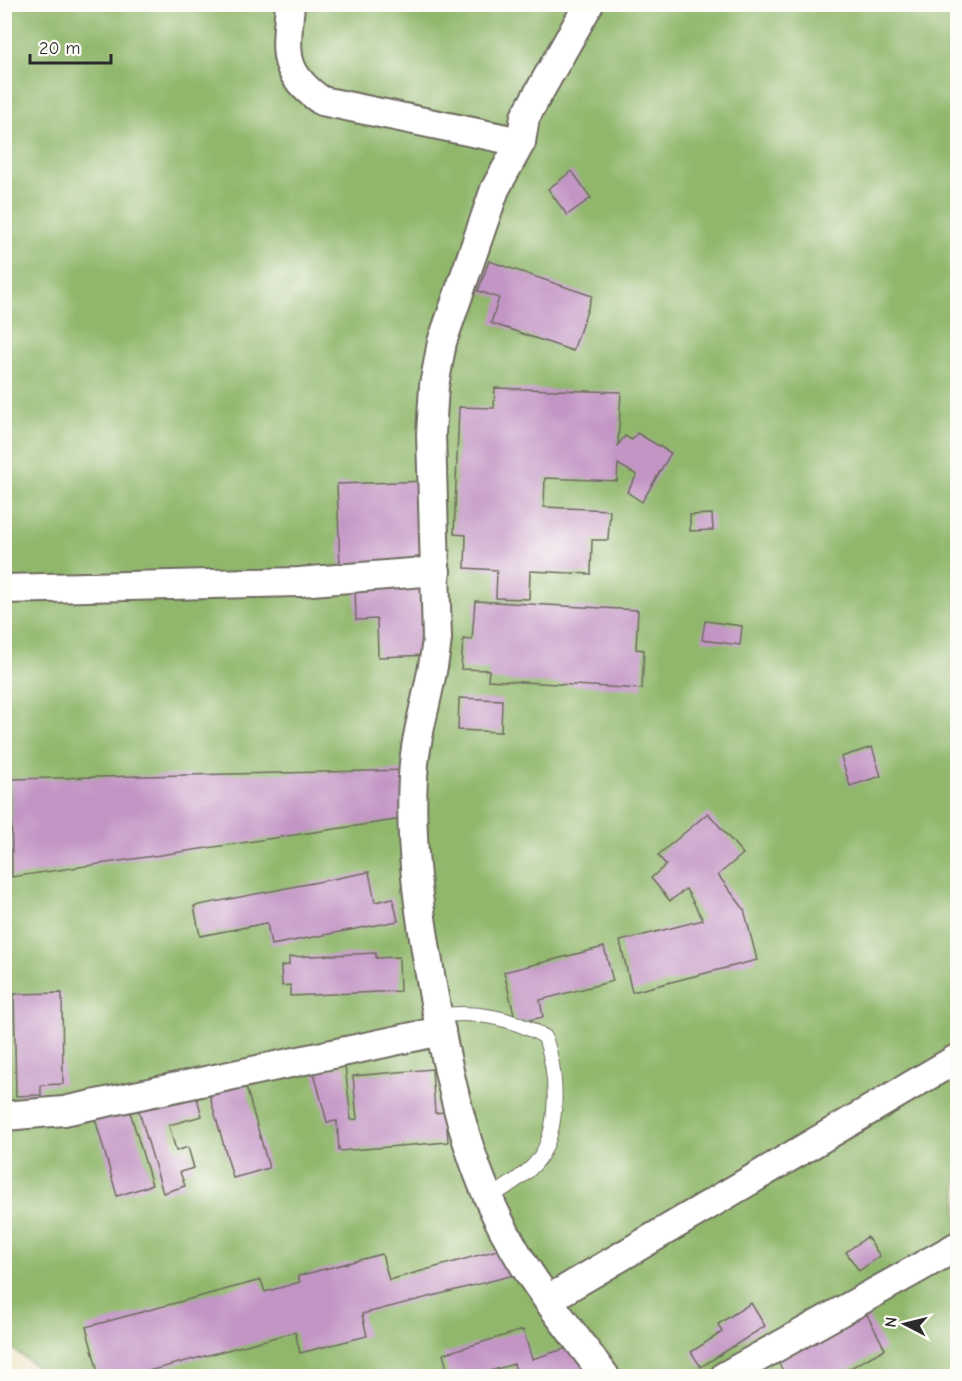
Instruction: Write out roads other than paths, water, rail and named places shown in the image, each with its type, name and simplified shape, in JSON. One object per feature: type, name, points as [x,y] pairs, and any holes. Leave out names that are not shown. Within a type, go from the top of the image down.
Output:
[{"type":"street","points":[[290,4],[287,45],[291,69],[302,87],[322,101],[521,142]]},
{"type":"street","points":[[589,4],[525,117],[521,142],[495,189],[442,342],[434,386],[431,434],[437,638],[434,672],[413,775],[412,836],[416,900],[457,1110],[489,1199],[511,1244],[604,1377]]},
{"type":"street","points":[[4,590],[299,582],[436,571]]},
{"type":"street","points":[[4,1116],[64,1111],[439,1024]]},
{"type":"street","points":[[549,1299],[957,1058]]},
{"type":"street","points":[[726,1377],[957,1246]]},
{"type":"lane","points":[[439,1024],[472,1012],[530,1028],[545,1037],[553,1059],[554,1104],[549,1143],[531,1168],[489,1199]]}]
